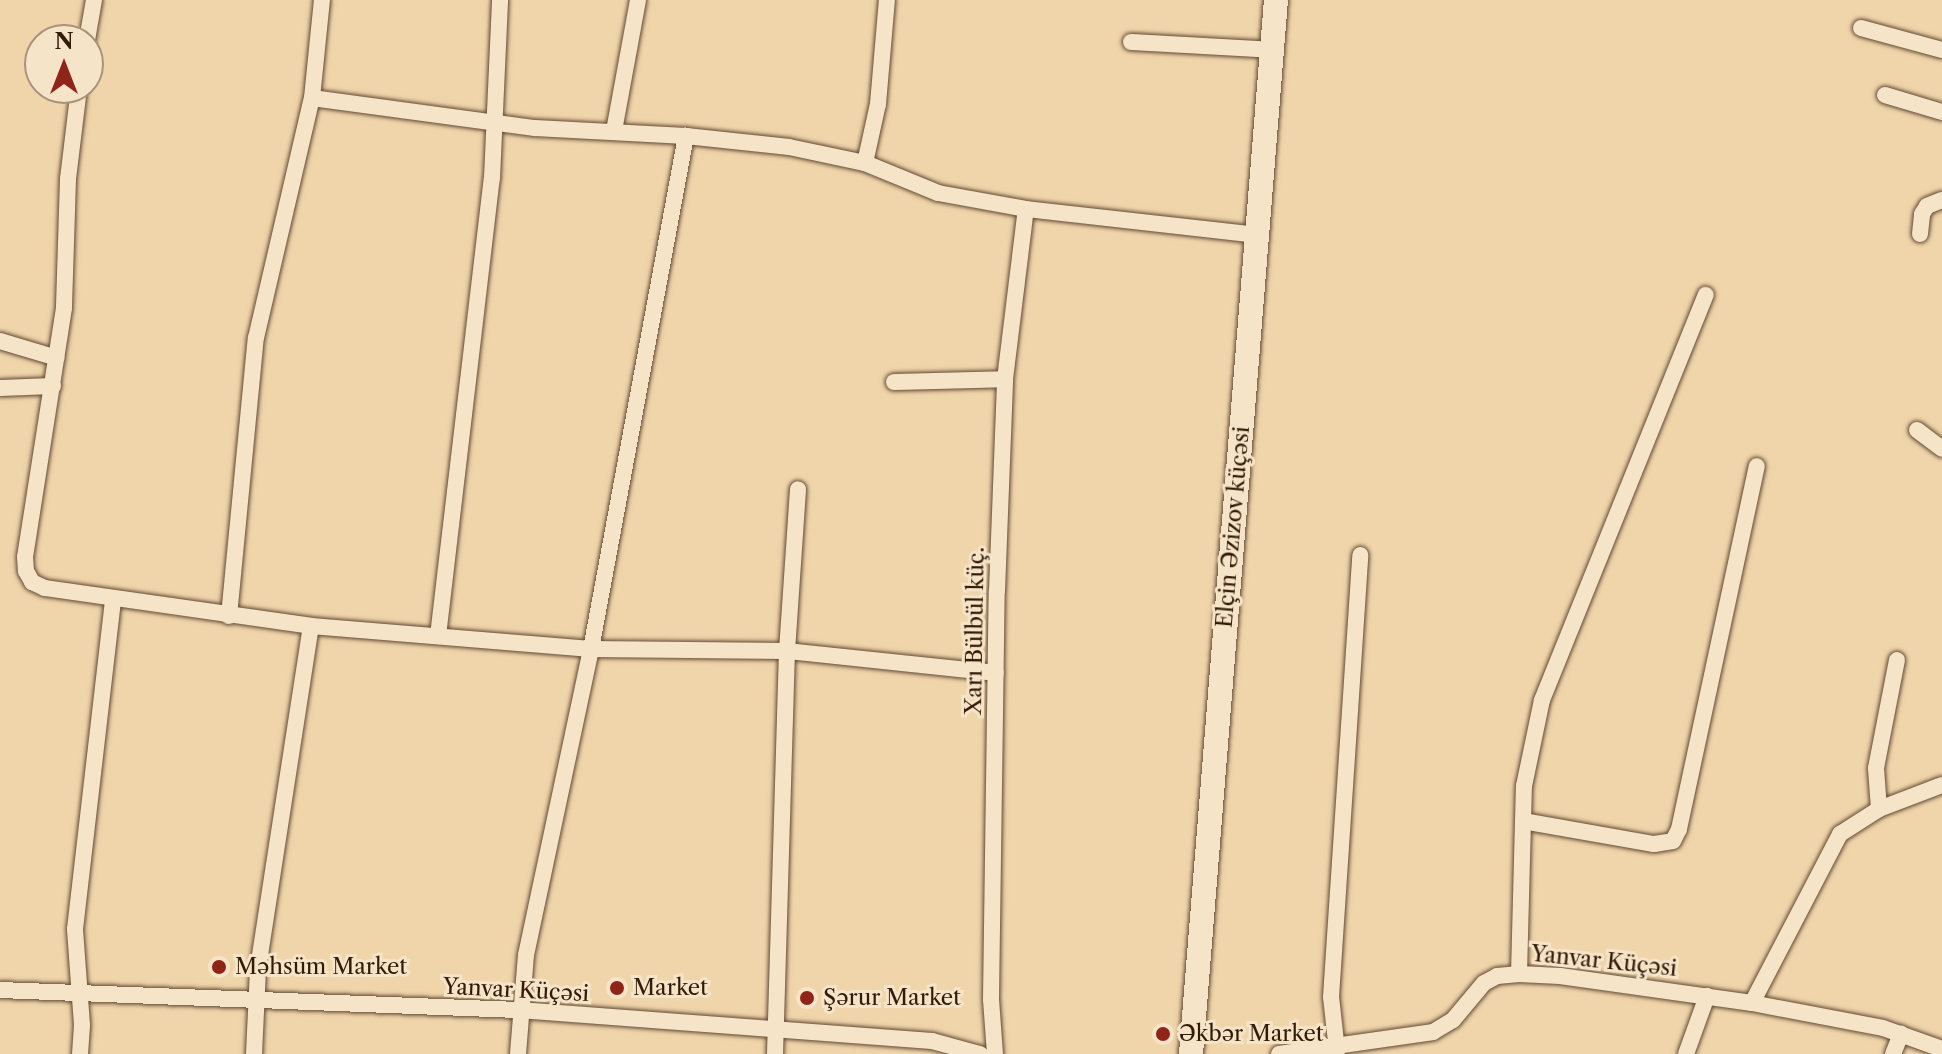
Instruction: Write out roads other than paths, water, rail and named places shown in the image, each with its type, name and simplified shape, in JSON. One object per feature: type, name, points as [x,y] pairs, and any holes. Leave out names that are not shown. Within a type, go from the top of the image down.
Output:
[{"type":"street","points":[[90,24],[94,0]]},
{"type":"street","points":[[229,616],[256,338],[312,98],[322,0]]},
{"type":"street","points":[[438,636],[496,122],[500,0]]},
{"type":"street","points":[[614,131],[638,0]]},
{"type":"street","points":[[865,163],[878,104],[887,0]]},
{"type":"street","name":"Elçin Əzizov küçəsi","points":[[1191,1054],[1276,0]]},
{"type":"street","points":[[1861,28],[1942,50]]},
{"type":"street","points":[[1131,42],[1272,50]]},
{"type":"street","points":[[1885,95],[1942,112]]},
{"type":"street","points":[[312,98],[496,122],[686,136],[830,153],[865,163],[938,193],[1026,209],[1257,235]]},
{"type":"street","points":[[77,104],[68,179],[64,308],[25,557],[26,571],[32,582],[45,588],[113,599],[311,626],[591,649],[787,651],[996,673]]},
{"type":"street","points":[[518,1054],[519,1010],[526,955],[591,649],[686,136]]},
{"type":"street","points":[[1920,234],[1922,214],[1927,206],[1942,200]]},
{"type":"street","name":"Xarı Bülbül küç.","points":[[995,1054],[991,999],[1005,379],[1026,209]]},
{"type":"street","points":[[1519,974],[1523,821],[1529,756],[1551,671],[1706,295]]},
{"type":"street","points":[[0,341],[57,358]]},
{"type":"street","points":[[894,382],[1005,379]]},
{"type":"street","points":[[0,388],[53,386]]},
{"type":"street","points":[[1917,430],[1942,449]]},
{"type":"street","points":[[1523,821],[1654,844],[1673,841],[1679,829],[1757,466]]},
{"type":"street","points":[[775,1054],[787,651],[798,489]]},
{"type":"street","points":[[1337,1049],[1331,997],[1360,555]]},
{"type":"street","points":[[80,1054],[75,929],[113,599]]},
{"type":"street","points":[[254,1054],[258,968],[311,626]]},
{"type":"street","points":[[1879,809],[1876,768],[1897,660]]},
{"type":"street","points":[[1752,1003],[1833,843],[1851,824],[1879,809],[1942,785]]},
{"type":"street","name":"Yanvar Küçəsi","points":[[1279,1054],[1337,1049],[1446,1027],[1484,983],[1497,976],[1519,974],[1560,976],[1752,1003],[1869,1025],[1942,1049]]},
{"type":"street","name":"Yanvar Küçəsi","points":[[0,990],[519,1010],[932,1041],[980,1054]]},
{"type":"street","points":[[1686,1054],[1707,996]]},
{"type":"street","points":[[1893,1054],[1901,1034]]},
{"type":"place","name":"Məhsüm Market","points":[[219,967]]},
{"type":"place","name":"Market","points":[[617,988]]},
{"type":"place","name":"Şərur Market","points":[[807,998]]},
{"type":"place","name":"Əkbər Market","points":[[1163,1034]]}]
